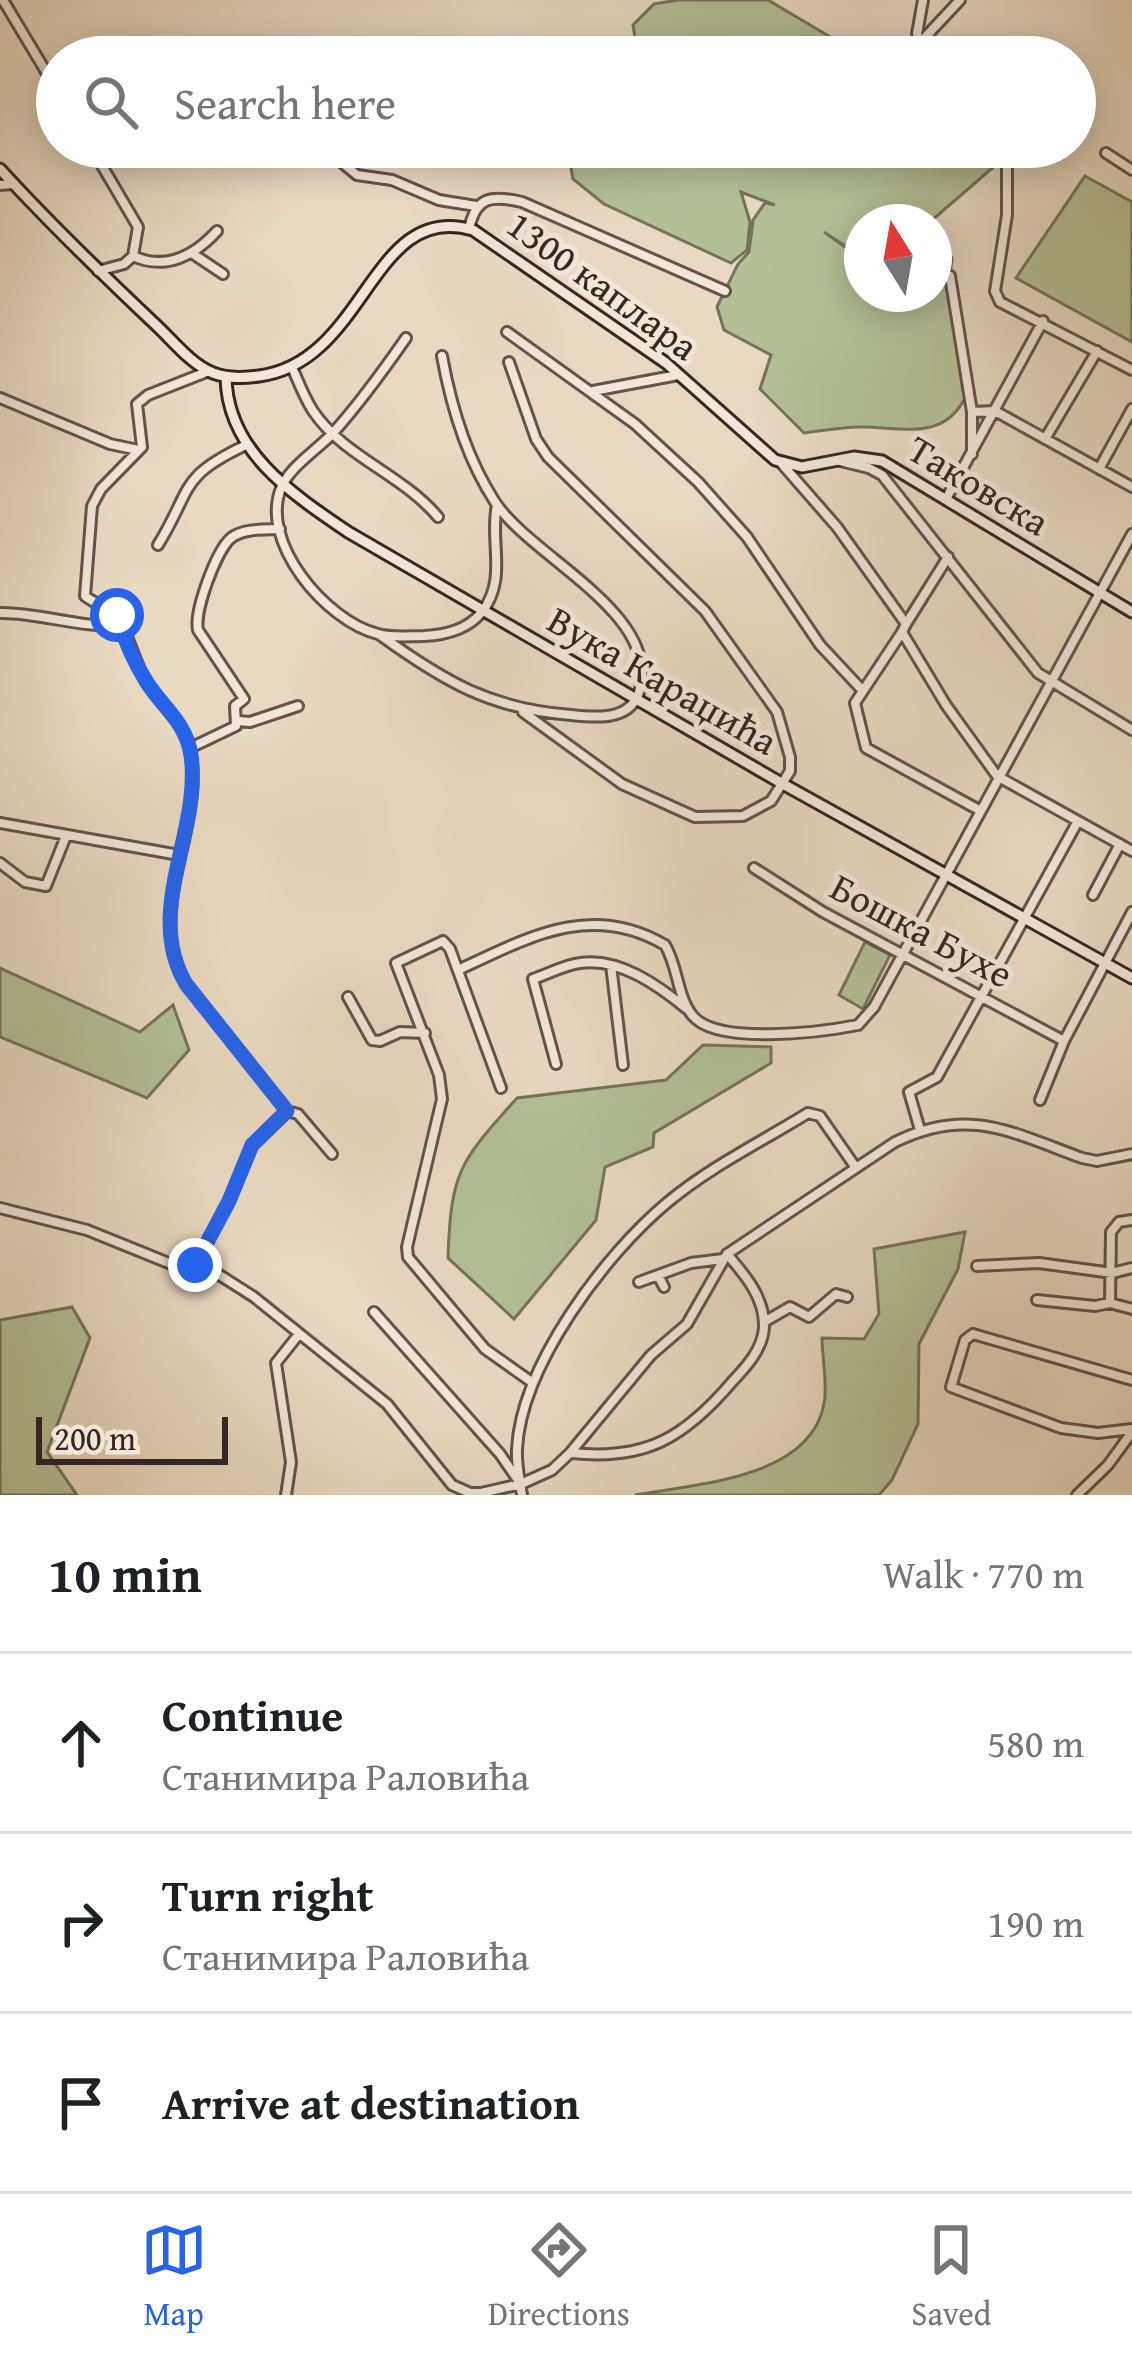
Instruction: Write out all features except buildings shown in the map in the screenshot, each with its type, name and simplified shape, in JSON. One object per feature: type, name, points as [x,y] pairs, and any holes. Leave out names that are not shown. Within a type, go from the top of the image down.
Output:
[{"type":"street","points":[[3,0],[36,55]]},
{"type":"street","points":[[919,36],[923,0]]},
{"type":"street","points":[[926,36],[960,0]]},
{"type":"street","points":[[1106,153],[1132,170]]},
{"type":"street","points":[[98,271],[121,266],[134,256],[138,227],[103,168]]},
{"type":"street","name":"1300 каплара","points":[[348,168],[357,175],[392,180],[439,200],[476,206],[500,199],[530,204],[725,291]]},
{"type":"street","points":[[1007,168],[1007,214],[995,291],[1000,302],[1132,370]]},
{"type":"street","points":[[0,169],[98,271],[208,371],[141,400],[135,410],[143,441],[140,451],[101,489],[89,515],[85,596],[117,615],[149,687],[174,714],[190,748],[191,798],[170,902],[173,962],[287,1111],[298,1114],[332,1154]]},
{"type":"street","points":[[0,185],[14,184]]},
{"type":"street","points":[[469,229],[476,206]]},
{"type":"street","name":"1300 каплара","points":[[208,371],[226,377],[266,375],[292,367],[337,331],[402,242],[433,228],[469,229],[680,374],[758,449],[782,464]]},
{"type":"street","points":[[134,256],[161,263],[193,254],[218,231]]},
{"type":"street","points":[[193,254],[224,274]]},
{"type":"street","points":[[952,288],[972,412],[972,455]]},
{"type":"street","points":[[946,499],[1042,322]]},
{"type":"street","points":[[507,332],[635,424],[735,524],[820,645],[863,691]]},
{"type":"street","points":[[406,338],[333,433],[283,482],[278,503],[280,530],[293,564],[321,601],[460,687],[524,712],[622,784],[695,817],[743,816],[771,801],[790,771],[777,712],[705,611],[548,457],[536,439],[509,362]]},
{"type":"street","points":[[1045,439],[1097,351]]},
{"type":"street","points":[[442,356],[463,434],[496,505],[613,611],[636,642],[644,664],[637,700],[629,709],[601,718],[524,712]]},
{"type":"street","points":[[292,367],[310,408],[333,433],[423,499],[438,517]]},
{"type":"street","points":[[591,391],[680,374]]},
{"type":"street","name":"Вука Караџића","points":[[226,377],[230,417],[246,445],[283,482],[361,540],[783,784],[1132,978]]},
{"type":"street","points":[[0,398],[110,444],[140,451]]},
{"type":"street","points":[[1099,469],[1132,409]]},
{"type":"street","points":[[972,412],[995,411],[1132,487]]},
{"type":"street","points":[[158,545],[187,487],[203,467],[246,445]]},
{"type":"street","name":"Таковска","points":[[782,464],[802,467],[854,457],[877,459],[1132,612]]},
{"type":"street","points":[[838,461],[879,472],[1050,682],[1132,730]]},
{"type":"street","points":[[782,464],[828,515],[904,628],[946,705],[997,776],[1132,851]]},
{"type":"street","points":[[380,635],[447,634],[483,611],[499,565],[496,505]]},
{"type":"street","points":[[238,722],[235,706],[244,699],[196,620],[228,542],[245,532],[280,530]]},
{"type":"street","points":[[556,1064],[533,979],[579,962],[611,965],[666,992],[695,1020],[718,1030],[785,1033],[858,1025],[874,1007],[1132,534]]},
{"type":"street","points":[[948,557],[856,704],[866,748],[979,809]]},
{"type":"street","points":[[0,613],[119,624]]},
{"type":"street","points":[[190,748],[230,731],[238,722],[298,706]]},
{"type":"street","points":[[920,1130],[910,1091],[937,1077],[1078,820]]},
{"type":"street","points":[[0,823],[179,855]]},
{"type":"street","points":[[0,863],[25,882],[46,886],[66,836]]},
{"type":"street","points":[[1093,896],[1120,844]]},
{"type":"street","name":"Бошка Бухе","points":[[754,868],[789,892],[1064,1041]]},
{"type":"street","points":[[1040,1100],[1064,1041],[1132,913]]},
{"type":"street","points":[[458,970],[577,922],[629,930],[668,950],[688,1010]]},
{"type":"street","points":[[501,1088],[443,941],[396,962],[425,1033],[442,1099],[408,1257],[485,1349],[533,1384]]},
{"type":"street","points":[[611,965],[623,1065]]},
{"type":"street","points":[[347,997],[372,1040],[400,1032],[425,1033]]},
{"type":"street","points":[[199,1262],[252,1145],[287,1111]]},
{"type":"street","points":[[522,1490],[516,1450],[533,1384],[582,1298],[668,1202],[812,1112],[820,1116],[854,1166]]},
{"type":"street","points":[[0,1208],[87,1230],[176,1265],[199,1262],[254,1297],[394,1409],[452,1485],[470,1493],[498,1492],[522,1490],[570,1453],[651,1355],[687,1324],[725,1257],[854,1166],[920,1130],[992,1124],[1082,1158],[1097,1161],[1132,1154]]},
{"type":"street","points":[[1110,1304],[1112,1227],[1132,1220]]},
{"type":"street","points":[[639,1282],[725,1257]]},
{"type":"street","points":[[570,1453],[616,1455],[668,1441],[711,1407],[748,1364],[763,1335],[764,1322],[756,1292],[725,1257]]},
{"type":"street","points":[[977,1266],[1039,1263],[1112,1273],[1132,1268]]},
{"type":"street","points":[[658,1275],[664,1287]]},
{"type":"street","points":[[764,1322],[790,1307],[809,1317],[836,1294],[847,1297]]},
{"type":"street","points":[[1037,1300],[1132,1309]]},
{"type":"street","points":[[374,1312],[500,1454],[522,1490]]},
{"type":"street","points":[[286,1495],[291,1462],[276,1363],[299,1334]]},
{"type":"street","points":[[1132,1380],[973,1334],[965,1340],[951,1383],[956,1392],[1061,1428],[1098,1433],[1132,1430]]},
{"type":"street","points":[[1077,1495],[1108,1465],[1132,1430]]},
{"type":"street","points":[[500,1454],[516,1450]]},
{"type":"green space","points":[[768,0],[829,36],[635,36],[633,25],[654,4]]},
{"type":"green space","points":[[571,168],[992,168],[951,204],[844,204],[844,245],[824,232],[844,246],[844,312],[951,312],[966,396],[946,420],[921,429],[856,427],[804,433],[760,389],[771,355],[724,330],[717,307],[749,252],[753,220],[765,203],[775,205],[741,192],[750,222],[747,250],[731,263],[604,204],[573,179]]},
{"type":"green space","points":[[1085,176],[1132,202],[1132,342],[1016,278]]},
{"type":"green space","points":[[865,942],[890,955],[863,1009],[839,995]]},
{"type":"green space","points":[[0,968],[140,1032],[173,1005],[189,1050],[147,1098],[0,1037]]},
{"type":"green space","points":[[703,1045],[771,1047],[771,1063],[654,1133],[653,1147],[605,1167],[596,1220],[514,1319],[448,1258],[456,1186],[471,1154],[517,1098],[666,1080]]},
{"type":"green space","points":[[965,1232],[958,1269],[919,1344],[918,1424],[892,1480],[879,1495],[635,1495],[747,1474],[797,1448],[814,1429],[824,1404],[822,1338],[864,1339],[879,1314],[874,1249]]},
{"type":"green space","points":[[72,1307],[90,1338],[47,1452],[77,1495],[0,1495],[0,1320]]},
{"type":"route","points":[[117,615],[149,687],[174,714],[190,748],[191,798],[170,902],[173,962],[287,1111],[252,1145],[195,1265]]}]
